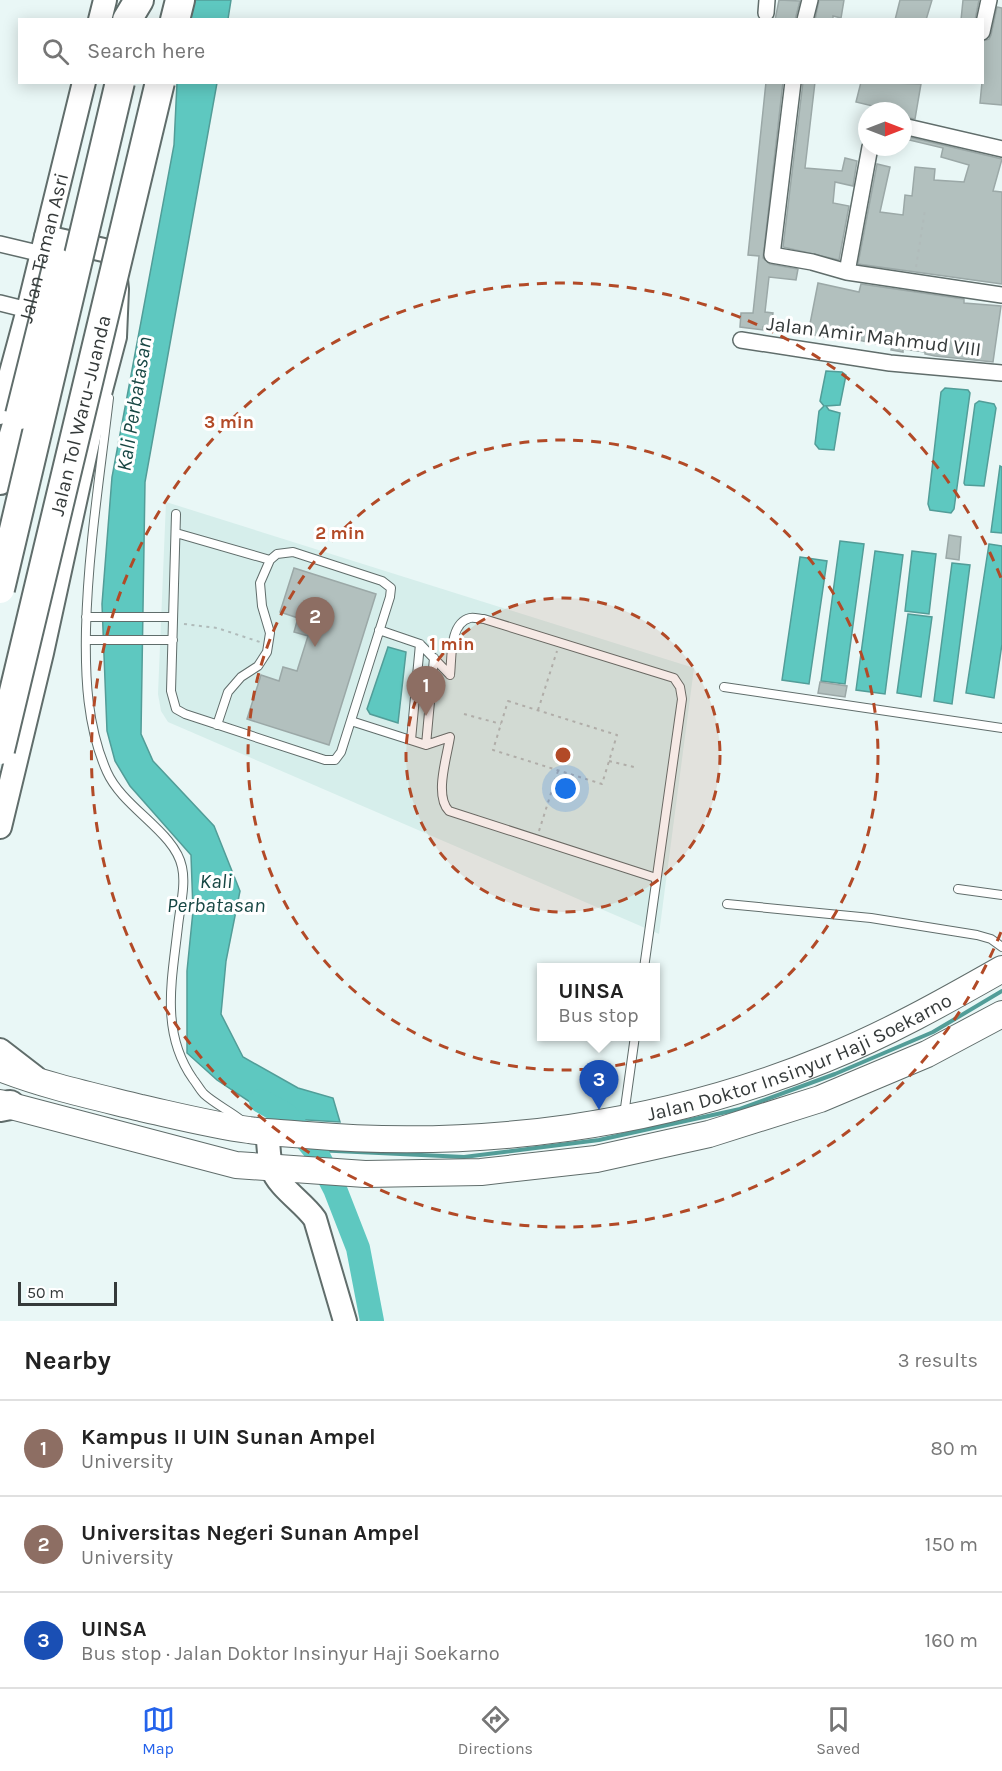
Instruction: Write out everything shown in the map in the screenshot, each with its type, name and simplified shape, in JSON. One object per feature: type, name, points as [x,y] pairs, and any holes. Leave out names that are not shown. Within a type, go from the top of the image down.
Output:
[{"type":"highway","points":[[128,18],[140,0]]},
{"type":"highway","points":[[136,18],[140,0]]},
{"type":"highway","points":[[176,18],[180,0]]},
{"type":"highway","points":[[0,480],[20,415],[46,307],[107,84]]},
{"type":"highway","name":"Jalan Tol Waru–Juanda","points":[[0,589],[120,84]]},
{"type":"highway","name":"Jalan Tol Waru–Juanda","points":[[0,750],[160,84]]},
{"type":"main road","points":[[100,18],[105,0]]},
{"type":"main road","points":[[164,18],[169,0]]},
{"type":"main road","name":"Jalan Taman Asri","points":[[0,413],[84,84]]},
{"type":"main road","points":[[0,691],[149,84]]},
{"type":"main road","points":[[44,245],[108,251]]},
{"type":"main road","points":[[0,827],[42,653],[92,424],[115,337],[117,289],[114,261],[108,251]]},
{"type":"main road","name":"Jalan Doktor Insinyur Haji Soekarno","points":[[3,1067],[46,1084],[182,1118],[265,1132],[349,1139],[464,1138],[533,1133],[624,1119],[725,1094],[824,1060],[919,1017],[1002,969]]},
{"type":"main road","name":"Jalan Doktor Insinyur Haji Soekarno","points":[[3,1105],[236,1165],[365,1174],[481,1172],[584,1160],[709,1134],[820,1100],[927,1054],[1002,1014]]},
{"type":"main road","points":[[265,1132],[279,1181],[315,1219],[345,1321]]},
{"type":"street","points":[[806,18],[810,0]]},
{"type":"street","points":[[984,23],[989,0]]},
{"type":"street","points":[[792,84],[772,255],[812,262],[847,272],[1002,295]]},
{"type":"street","points":[[912,128],[1002,149]]},
{"type":"street","points":[[847,272],[868,156]]},
{"type":"street","points":[[0,244],[44,245]]},
{"type":"street","points":[[0,303],[28,310]]},
{"type":"street","name":"Jalan Amir Mahmud VIII","points":[[741,340],[890,363],[1002,373]]},
{"type":"lane","points":[[115,337],[90,552],[86,617],[87,690],[94,731],[108,774],[118,790],[171,844],[182,864],[182,893],[171,995],[171,1029],[182,1063],[203,1094],[265,1132]]},
{"type":"lane","points":[[176,514],[171,692],[176,709],[185,714],[217,725],[325,760],[336,760],[351,721],[391,588],[382,581],[293,552],[277,554],[270,560],[260,583],[262,606],[270,633],[267,652],[258,666],[241,677],[228,692],[217,725]]},
{"type":"lane","points":[[176,533],[270,560]]},
{"type":"lane","points":[[86,617],[156,617],[173,620]]},
{"type":"lane","points":[[379,630],[420,644],[450,675],[455,632],[461,622],[470,618],[484,619],[674,678],[680,687],[682,699],[645,963]]},
{"type":"lane","points":[[86,640],[172,640]]},
{"type":"lane","points":[[411,740],[420,644]]},
{"type":"lane","points":[[426,745],[434,658]]},
{"type":"lane","points":[[724,687],[1002,728]]},
{"type":"lane","points":[[351,721],[426,745],[450,737],[441,795],[443,805],[449,811],[656,878]]},
{"type":"lane","points":[[958,889],[1002,895]]},
{"type":"lane","points":[[727,904],[852,916],[965,933],[991,939],[1002,947]]},
{"type":"lane","points":[[624,1119],[634,1041]]},
{"type":"path","points":[[914,282],[925,210]]},
{"type":"path","points":[[173,620],[217,628],[268,645]]},
{"type":"path","points":[[538,710],[559,643]]},
{"type":"path","points":[[508,701],[617,735],[602,784],[493,750],[501,724],[508,701]]},
{"type":"path","points":[[464,714],[501,724]]},
{"type":"path","points":[[609,760],[638,768]]},
{"type":"path","points":[[536,839],[558,771]]},
{"type":"shaded area","points":[[166,502],[694,668],[659,934],[168,722],[161,711],[158,694]]},
{"type":"water","points":[[195,0],[231,0],[228,18],[190,18]]},
{"type":"water","name":"Kali Perbatasan","points":[[177,84],[217,84],[145,482],[141,734],[153,761],[214,826],[240,891],[226,961],[221,1014],[243,1057],[298,1088],[333,1098],[340,1122],[274,1118],[217,1080],[187,1053],[187,971],[193,911],[191,855],[130,786],[115,761],[107,731],[102,604],[112,477],[174,145]]},
{"type":"water","points":[[826,371],[842,372],[846,375],[840,405],[826,406],[829,410],[840,413],[834,450],[819,449],[815,444],[819,411],[824,406],[820,401]]},
{"type":"water","points":[[945,388],[968,390],[970,393],[954,509],[951,513],[930,510],[928,504],[941,392]]},
{"type":"water","points":[[979,401],[994,404],[996,408],[984,486],[965,485],[975,404]]},
{"type":"water","points":[[1000,466],[1002,467],[1002,533],[991,532]]},
{"type":"water","points":[[840,541],[864,544],[845,684],[821,681]]},
{"type":"water","points":[[989,544],[1002,546],[1002,644],[994,698],[966,693]]},
{"type":"water","points":[[875,551],[903,555],[885,694],[856,690]]},
{"type":"water","points":[[912,551],[936,554],[929,614],[905,611]]},
{"type":"water","points":[[800,557],[827,561],[809,684],[782,680]]},
{"type":"water","points":[[952,563],[970,565],[952,704],[934,701]]},
{"type":"water","points":[[908,614],[932,617],[921,697],[897,693]]},
{"type":"water","points":[[388,647],[406,652],[398,723],[370,714],[367,709]]},
{"type":"building","points":[[779,0],[800,1],[796,18],[775,18]]},
{"type":"building","points":[[819,0],[844,0],[841,18],[833,16],[833,18],[815,18]]},
{"type":"building","points":[[900,0],[932,0],[927,18],[896,18]]},
{"type":"building","points":[[963,0],[979,0],[975,18],[961,18]]},
{"type":"building","points":[[997,7],[1002,8],[1002,105],[980,103],[982,84],[984,84],[984,40],[989,39]]},
{"type":"building","points":[[766,84],[783,84],[763,258],[770,264],[798,269],[796,280],[769,277],[765,312],[773,313],[771,328],[763,327],[763,330],[740,327],[741,313],[753,313],[759,256],[748,255]]},
{"type":"building","points":[[803,84],[815,84],[805,168],[842,171],[845,158],[857,161],[853,186],[835,182],[833,203],[849,206],[839,260],[783,247]]},
{"type":"building","points":[[860,84],[921,84],[915,119],[912,118],[912,102],[856,102]]},
{"type":"building","points":[[912,138],[1002,159],[993,191],[1002,192],[1002,284],[858,264],[877,164],[890,167],[880,212],[903,215],[905,195],[912,196],[915,167],[935,169],[934,180],[964,182],[969,165],[941,157],[943,148],[912,141]]},
{"type":"building","points":[[818,283],[859,292],[861,284],[964,299],[964,303],[1001,306],[993,362],[935,356],[903,349],[903,352],[891,350],[892,347],[824,333],[823,337],[808,334]]},
{"type":"building","points":[[949,535],[961,537],[959,560],[946,558]]},
{"type":"building","points":[[294,568],[376,594],[329,745],[247,719],[261,675],[279,681],[283,667],[297,671],[308,636],[294,632],[298,618],[280,612]]},
{"type":"building","points":[[820,682],[847,686],[845,697],[818,693]]},
{"type":"waterway","points":[[315,1150],[464,1157],[599,1140],[740,1109],[835,1074],[933,1032],[1002,991]]},
{"type":"waterway","name":"Kali Perbatasan","points":[[261,1101],[286,1115],[315,1150],[335,1189],[358,1248],[372,1321]]},
{"type":"place","name":"Universitas Negeri Sunan Ampel","points":[[315,647]]},
{"type":"place","name":"Kampus II UIN Sunan Ampel","points":[[426,716]]},
{"type":"place","name":"UINSA","points":[[599,1110]]}]
